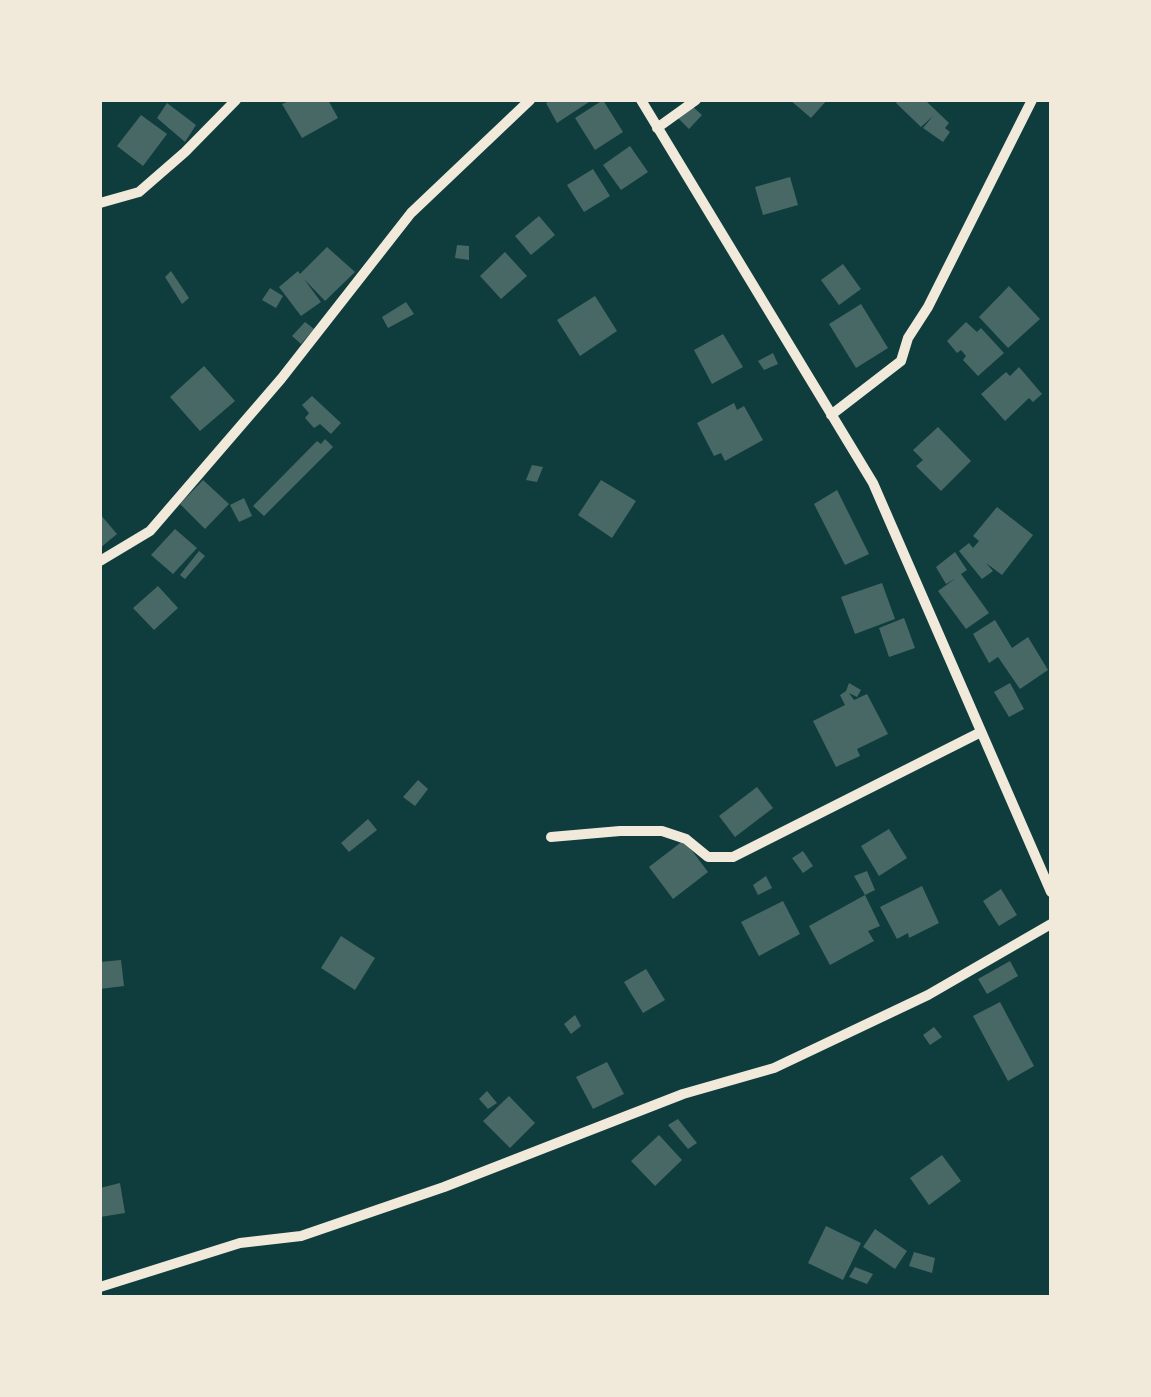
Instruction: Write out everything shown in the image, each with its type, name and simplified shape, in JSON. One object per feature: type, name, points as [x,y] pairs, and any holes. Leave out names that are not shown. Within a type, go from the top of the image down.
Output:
[{"type":"street","points":[[100,203],[139,192],[186,152],[236,100]]},
{"type":"street","points":[[100,561],[150,531],[281,379],[411,213],[530,100]]},
{"type":"street","points":[[640,100],[872,483],[1051,892]]},
{"type":"street","points":[[658,128],[696,100]]},
{"type":"street","points":[[831,414],[901,361],[908,338],[928,307],[1032,100]]},
{"type":"street","points":[[550,837],[620,830],[662,831],[686,839],[708,857],[734,857],[981,732]]},
{"type":"street","points":[[100,1287],[240,1242],[301,1236],[444,1188],[682,1094],[774,1068],[928,994],[1051,924]]},
{"type":"building","points":[[292,100],[328,100],[338,118],[302,138],[282,104]]},
{"type":"building","points":[[592,100],[557,123],[546,103]]},
{"type":"building","points":[[603,100],[623,132],[595,150],[575,118]]},
{"type":"building","points":[[790,100],[827,100],[811,118]]},
{"type":"building","points":[[925,100],[949,123],[945,128],[950,132],[943,142],[923,128],[933,116],[921,127],[896,103]]},
{"type":"building","points":[[167,103],[196,125],[185,142],[157,118]]},
{"type":"building","points":[[692,106],[702,115],[689,129],[678,118]]},
{"type":"building","points":[[141,115],[167,134],[143,166],[117,146]]},
{"type":"building","points":[[630,146],[648,172],[621,190],[603,165]]},
{"type":"building","points":[[593,169],[610,196],[584,212],[567,185]]},
{"type":"building","points":[[790,177],[798,205],[763,215],[755,187]]},
{"type":"building","points":[[539,216],[555,235],[531,255],[515,236]]},
{"type":"building","points":[[457,245],[469,246],[469,260],[455,258]]},
{"type":"building","points":[[327,247],[355,272],[325,301],[304,279],[321,302],[301,316],[279,287],[298,271],[300,274]]},
{"type":"building","points":[[505,252],[527,276],[501,299],[480,276]]},
{"type":"building","points":[[843,264],[861,289],[839,305],[821,280]]},
{"type":"building","points":[[171,271],[189,298],[182,304],[165,277]]},
{"type":"building","points":[[1009,286],[1040,319],[1008,348],[979,317]]},
{"type":"building","points":[[270,288],[283,296],[276,308],[262,300]]},
{"type":"building","points":[[595,296],[617,331],[580,356],[557,320]]},
{"type":"building","points":[[406,302],[414,314],[388,328],[382,317]]},
{"type":"building","points":[[861,304],[888,348],[856,368],[829,324]]},
{"type":"building","points":[[305,322],[314,329],[301,344],[292,336]]},
{"type":"building","points":[[966,322],[977,332],[981,328],[1004,353],[978,376],[963,360],[966,356],[961,350],[957,353],[947,341]]},
{"type":"building","points":[[723,334],[743,367],[712,384],[694,350]]},
{"type":"building","points":[[773,353],[778,364],[764,370],[758,361]]},
{"type":"building","points":[[204,366],[235,401],[200,431],[170,397]]},
{"type":"building","points":[[1019,367],[1042,394],[1033,402],[1029,398],[1005,421],[981,394],[1006,372],[1010,376]]},
{"type":"building","points":[[312,396],[341,423],[331,434],[320,424],[314,428],[305,418],[309,413],[302,405]]},
{"type":"building","points":[[734,403],[737,410],[744,406],[763,440],[725,461],[721,453],[714,456],[697,423]]},
{"type":"building","points":[[938,427],[971,461],[941,491],[916,466],[923,460],[913,450]]},
{"type":"building","points":[[325,439],[333,447],[264,516],[253,506],[317,441],[321,444]]},
{"type":"building","points":[[532,465],[543,467],[537,482],[526,480]]},
{"type":"building","points":[[203,480],[229,504],[205,529],[180,504]]},
{"type":"building","points":[[601,480],[636,501],[612,538],[578,515]]},
{"type":"building","points":[[837,490],[869,554],[845,565],[814,504]]},
{"type":"building","points":[[244,498],[252,516],[239,522],[230,505]]},
{"type":"building","points":[[997,507],[1033,535],[1002,575],[986,563],[993,571],[982,579],[959,551],[969,543],[973,548],[979,541],[973,536]]},
{"type":"building","points":[[100,514],[117,534],[100,548]]},
{"type":"building","points":[[175,529],[197,548],[173,574],[151,555]]},
{"type":"building","points":[[199,551],[205,556],[185,579],[180,575]]},
{"type":"building","points":[[955,552],[967,570],[961,574],[989,613],[966,629],[938,591],[956,578],[946,584],[936,567]]},
{"type":"building","points":[[882,583],[895,619],[855,634],[841,597]]},
{"type":"building","points":[[158,586],[178,608],[154,630],[133,608]]},
{"type":"building","points":[[904,618],[915,648],[889,657],[879,628]]},
{"type":"building","points":[[995,620],[1012,648],[1028,637],[1048,670],[1020,689],[998,657],[989,663],[973,634]]},
{"type":"building","points":[[849,683],[861,690],[857,697],[849,693],[854,700],[867,694],[888,734],[857,749],[860,756],[836,767],[813,721],[845,705],[840,695]]},
{"type":"building","points":[[1010,683],[1024,709],[1009,717],[994,692]]},
{"type":"building","points":[[418,780],[428,789],[415,806],[403,797]]},
{"type":"building","points":[[757,787],[773,808],[735,837],[719,816]]},
{"type":"building","points":[[368,819],[377,830],[349,852],[341,843]]},
{"type":"building","points":[[889,829],[907,858],[879,876],[861,846]]},
{"type":"building","points":[[684,840],[708,872],[673,899],[649,867]]},
{"type":"building","points":[[803,851],[813,866],[803,873],[792,858]]},
{"type":"building","points":[[867,871],[875,890],[865,895],[854,876]]},
{"type":"building","points":[[766,876],[772,888],[758,895],[753,885]]},
{"type":"building","points":[[922,886],[939,923],[909,938],[908,933],[897,939],[880,907]]},
{"type":"building","points":[[1001,889],[1017,915],[999,926],[983,901]]},
{"type":"building","points":[[865,895],[880,926],[868,931],[874,941],[830,965],[809,926]]},
{"type":"building","points":[[783,901],[800,934],[759,956],[741,922]]},
{"type":"building","points":[[341,936],[375,958],[355,990],[321,968]]},
{"type":"building","points":[[121,960],[124,986],[100,989],[100,962]]},
{"type":"building","points":[[1010,961],[1018,976],[987,994],[978,979]]},
{"type":"building","points":[[646,969],[665,1000],[643,1013],[624,982]]},
{"type":"building","points":[[1000,1002],[1034,1066],[1008,1081],[973,1016]]},
{"type":"building","points":[[575,1015],[581,1026],[571,1034],[564,1024]]},
{"type":"building","points":[[934,1027],[942,1037],[930,1045],[923,1035]]},
{"type":"building","points":[[607,1062],[624,1094],[593,1109],[576,1077]]},
{"type":"building","points":[[487,1091],[497,1103],[488,1109],[479,1099]]},
{"type":"building","points":[[509,1096],[535,1123],[510,1148],[483,1121]]},
{"type":"building","points":[[678,1119],[697,1143],[688,1149],[668,1125]]},
{"type":"building","points":[[659,1135],[682,1160],[655,1186],[631,1161]]},
{"type":"building","points":[[942,1155],[961,1181],[929,1205],[910,1178]]},
{"type":"building","points":[[120,1183],[125,1213],[100,1217],[100,1188]]},
{"type":"building","points":[[826,1226],[861,1243],[843,1280],[808,1263]]},
{"type":"building","points":[[875,1229],[907,1251],[895,1269],[863,1247]]},
{"type":"building","points":[[914,1252],[935,1258],[932,1273],[909,1266]]},
{"type":"building","points":[[855,1267],[873,1274],[867,1284],[849,1277]]}]
